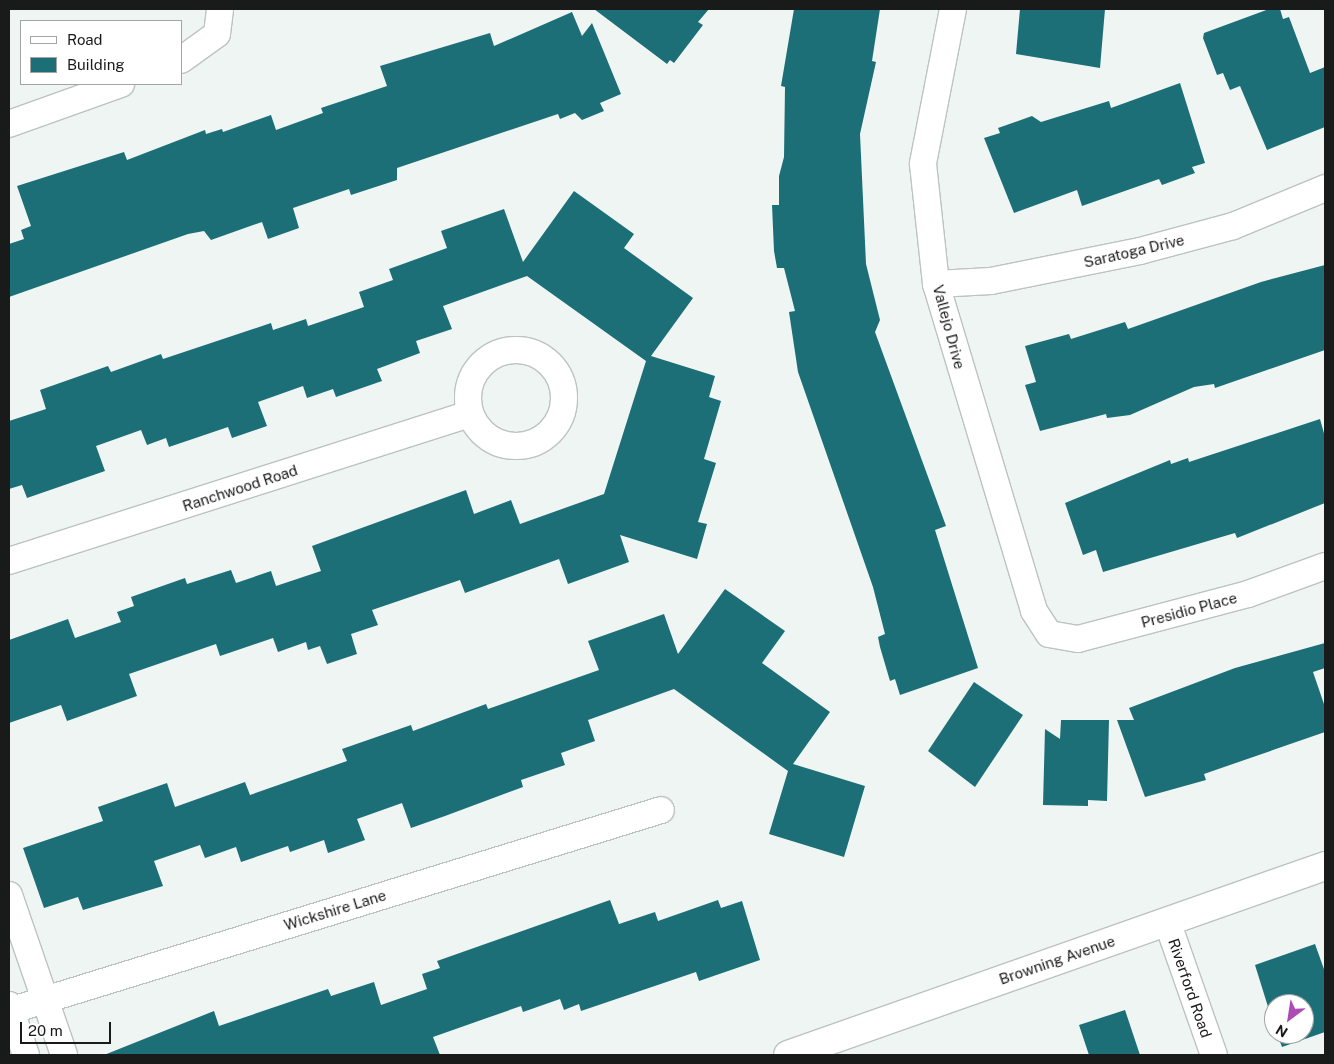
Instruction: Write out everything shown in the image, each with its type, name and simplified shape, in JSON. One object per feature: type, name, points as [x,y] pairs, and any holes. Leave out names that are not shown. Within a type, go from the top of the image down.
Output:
[{"type":"street","points":[[182,59],[217,34],[220,9]]},
{"type":"street","name":"Vallejo Drive","points":[[954,9],[923,164],[936,284],[1034,611],[1049,634]]},
{"type":"street","points":[[9,124],[118,85]]},
{"type":"street","name":"Saratoga Drive","points":[[936,284],[991,281],[1140,251],[1233,226],[1325,188]]},
{"type":"street","name":"Ranchwood Road","points":[[9,561],[470,414]]},
{"type":"street","name":"Presidio Place","points":[[1049,634],[1078,639],[1108,632],[1248,594],[1325,566]]},
{"type":"street","name":"Wickshire Lane","points":[[9,1009],[661,810]]},
{"type":"street","name":"Browning Avenue","points":[[788,1055],[1325,866]]},
{"type":"street","points":[[9,895],[46,998],[64,1055]]},
{"type":"street","name":"Riverford Road","points":[[1167,921],[1214,1055]]},
{"type":"street","points":[[9,1009],[26,1055]]},
{"type":"building","points":[[594,9],[709,9],[698,22],[703,25],[674,63],[670,60],[667,64]]},
{"type":"building","points":[[794,9],[880,9],[872,61],[876,62],[860,134],[866,264],[880,320],[875,332],[946,526],[935,530],[978,668],[900,695],[895,679],[890,681],[880,647],[878,637],[885,634],[873,587],[798,372],[789,312],[795,311],[784,268],[777,268],[774,251],[772,205],[779,205],[779,176],[784,157],[785,87],[781,86]]},
{"type":"building","points":[[1020,9],[1105,9],[1100,68],[1016,54]]},
{"type":"building","points":[[1269,9],[1280,9],[1283,19],[1289,17],[1310,73],[1325,67],[1325,127],[1267,150],[1240,86],[1230,90],[1223,73],[1217,75],[1203,38],[1204,33]]},
{"type":"building","points":[[572,12],[582,36],[592,23],[621,94],[600,103],[604,111],[582,120],[575,113],[560,119],[558,114],[397,168],[397,180],[351,195],[349,189],[293,208],[299,228],[268,239],[262,222],[211,240],[204,231],[188,234],[9,297],[9,244],[24,239],[21,230],[31,226],[17,186],[124,152],[127,160],[205,130],[206,134],[222,129],[223,132],[271,115],[276,130],[323,113],[321,108],[387,86],[380,66],[490,33],[494,46]]},
{"type":"building","points":[[1180,83],[1205,163],[1192,167],[1195,173],[1162,185],[1159,179],[1082,206],[1077,190],[1014,213],[984,138],[1000,133],[998,128],[1032,116],[1041,122],[1109,101],[1111,108]]},
{"type":"building","points":[[574,191],[634,234],[624,248],[693,298],[651,356],[715,376],[709,397],[721,401],[704,459],[716,463],[698,522],[707,524],[697,559],[620,535],[629,562],[568,584],[559,559],[465,593],[460,580],[372,610],[378,625],[351,634],[357,654],[327,664],[320,646],[308,650],[306,642],[278,652],[273,638],[220,656],[216,644],[129,674],[137,696],[67,721],[61,705],[9,723],[9,640],[68,619],[75,638],[121,622],[117,612],[134,606],[131,597],[185,578],[187,584],[231,570],[236,583],[271,571],[276,586],[321,571],[312,546],[466,490],[474,514],[511,500],[520,524],[604,494],[646,361],[527,276],[443,306],[452,329],[416,341],[420,353],[377,369],[382,381],[336,397],[333,389],[307,398],[303,386],[258,402],[267,426],[232,438],[228,427],[169,447],[166,438],[147,445],[141,430],[96,446],[105,471],[27,498],[22,485],[9,489],[9,421],[46,409],[40,390],[108,366],[111,372],[161,354],[163,359],[271,323],[273,330],[306,319],[308,326],[364,307],[359,292],[393,280],[389,269],[447,248],[441,231],[504,209],[523,262]]},
{"type":"building","points":[[1325,265],[1325,350],[1215,388],[1214,384],[1194,387],[1130,415],[1107,418],[1106,414],[1040,431],[1025,385],[1036,382],[1025,346],[1069,334],[1071,339],[1125,322],[1128,329],[1261,282]]},
{"type":"building","points":[[1320,419],[1325,437],[1325,503],[1237,538],[1235,533],[1103,572],[1096,550],[1083,555],[1065,503],[1170,460],[1171,464],[1188,458],[1189,462]]},
{"type":"building","points":[[725,589],[785,631],[762,663],[830,712],[793,764],[865,786],[844,857],[769,834],[788,771],[674,689],[588,720],[595,741],[561,753],[565,765],[521,780],[523,787],[411,828],[402,803],[357,819],[365,840],[328,853],[324,840],[290,852],[288,846],[241,862],[236,847],[205,858],[200,845],[154,861],[163,886],[83,910],[78,897],[44,908],[23,848],[103,821],[98,807],[167,783],[175,807],[245,782],[250,795],[347,761],[342,749],[411,725],[413,731],[486,704],[488,709],[599,670],[588,641],[664,614],[678,654]]},
{"type":"building","points":[[1325,643],[1325,668],[1313,672],[1325,707],[1325,732],[1204,774],[1206,780],[1145,797],[1117,720],[1134,720],[1129,708],[1235,668]]},
{"type":"building","points":[[974,682],[1023,715],[975,787],[928,751]]},
{"type":"building","points":[[1061,720],[1109,720],[1107,801],[1088,800],[1088,806],[1043,805],[1045,729],[1060,739]]},
{"type":"building","points":[[610,900],[619,924],[655,912],[658,921],[718,900],[721,908],[742,901],[760,960],[699,981],[696,972],[581,1011],[579,1004],[564,1010],[560,999],[523,1012],[521,1006],[433,1037],[440,1055],[104,1055],[214,1011],[219,1026],[328,989],[331,996],[374,982],[381,1005],[427,989],[422,974],[440,968],[437,961]]},
{"type":"building","points":[[1315,944],[1325,972],[1325,1032],[1314,1036],[1314,994],[1264,994],[1255,965]]},
{"type":"building","points":[[1125,1010],[1140,1055],[1089,1055],[1079,1025]]}]
